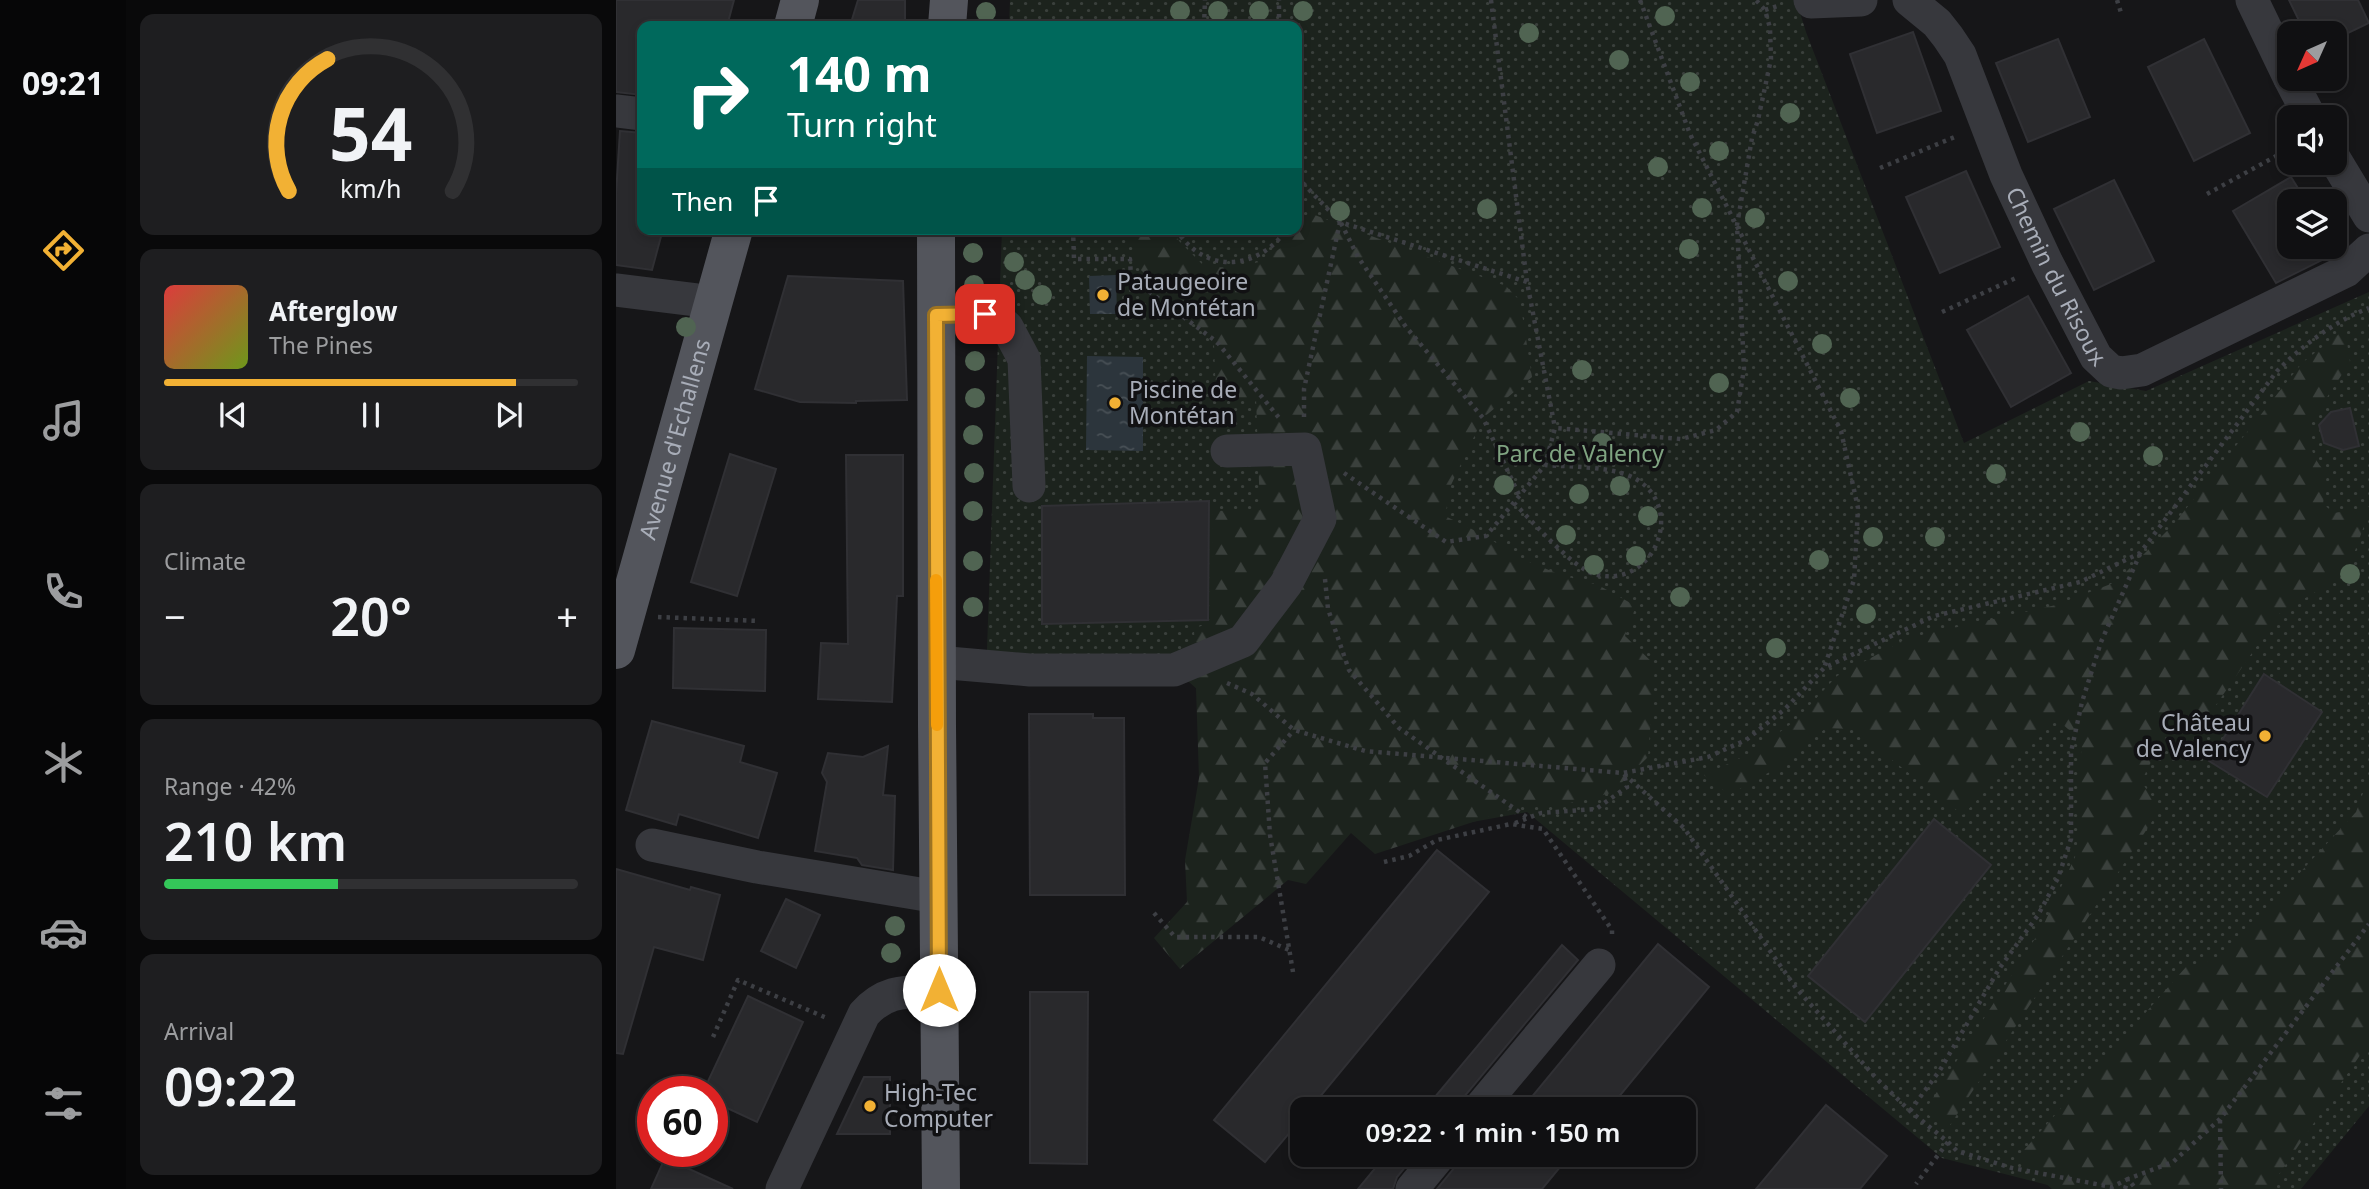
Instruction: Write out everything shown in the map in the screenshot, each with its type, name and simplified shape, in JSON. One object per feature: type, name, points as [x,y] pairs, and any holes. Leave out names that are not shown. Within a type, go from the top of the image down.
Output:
[{"type":"main road","points":[[794,21],[800,0]]},
{"type":"main road","points":[[947,21],[949,0]]},
{"type":"main road","name":"Avenue d'Echallens","points":[[616,650],[732,235]]},
{"type":"main road","points":[[936,235],[941,1189]]},
{"type":"street","points":[[1811,0],[1861,0]]},
{"type":"street","name":"Chemin du Risoux","points":[[1909,0],[1943,30],[1960,55],[2006,175],[2047,263],[2096,358],[2111,371],[2132,373],[2142,370],[2346,271],[2369,250]]},
{"type":"street","points":[[2252,0],[2277,53]]},
{"type":"street","points":[[616,111],[637,113]]},
{"type":"street","points":[[2344,175],[2369,216]]},
{"type":"street","points":[[616,290],[713,302]]},
{"type":"street","points":[[936,315],[985,314],[997,318],[1007,327],[1024,359],[1029,486]]},
{"type":"street","points":[[937,662],[1030,670],[1174,670],[1243,641],[1286,584],[1320,519],[1305,449],[1227,451]]},
{"type":"street","points":[[652,845],[757,867],[938,897]]},
{"type":"street","points":[[1489,1097],[1599,965]]},
{"type":"street","points":[[782,1189],[864,1014],[880,998],[908,992],[939,990]]},
{"type":"street","points":[[1412,1189],[1430,1167]]},
{"type":"path","points":[[1204,21],[1205,0]]},
{"type":"path","points":[[1279,0],[1279,21]]},
{"type":"path","points":[[1073,235],[1074,259],[1130,260],[1132,278],[1217,342],[1305,449],[1364,485],[1446,542],[1486,536],[1545,465],[1555,428],[1527,282],[1492,0]]},
{"type":"path","points":[[1640,0],[1690,134],[1841,431],[1858,508],[1854,580],[1824,668]]},
{"type":"path","points":[[1555,428],[1681,439],[1716,430],[1737,412],[1744,369],[1737,225],[1752,138],[1771,59],[1770,28],[1765,10],[1756,0]]},
{"type":"path","points":[[2117,0],[2122,16]]},
{"type":"path","points":[[1880,168],[1961,135]]},
{"type":"path","points":[[2207,194],[2277,156]]},
{"type":"path","points":[[1302,182],[1340,222],[1358,257],[1406,327],[1483,418],[1520,496]]},
{"type":"path","points":[[1340,222],[1527,282]]},
{"type":"path","points":[[1305,449],[1304,389],[1340,222]]},
{"type":"path","points":[[1180,235],[1198,253],[1212,260],[1227,262],[1264,254],[1283,235]]},
{"type":"path","points":[[1942,312],[2017,277]]},
{"type":"path","points":[[1910,1111],[1940,1070],[1999,969],[2038,915],[2057,878],[2071,839],[2071,752],[2082,702],[2101,642],[2140,553],[2277,371],[2294,353],[2348,315],[2369,307]]},
{"type":"path","points":[[1514,503],[1572,561],[1592,574],[1616,576],[1630,572],[1651,555],[1657,544],[1661,519],[1649,490],[1622,473],[1545,465]]},
{"type":"path","points":[[1174,670],[1205,674],[1252,694],[1294,730],[1365,751],[1623,773],[1708,757],[1746,740],[1785,709],[1824,668],[1934,616],[2080,582],[2140,553]]},
{"type":"path","points":[[1325,571],[1328,609],[1349,670],[1399,728],[1528,818]]},
{"type":"path","points":[[657,617],[759,621]]},
{"type":"path","points":[[1293,972],[1270,835],[1265,763],[1294,730]]},
{"type":"path","points":[[1623,773],[1684,828],[1796,988],[1877,1079],[1957,1151],[2012,1168],[2112,1187],[2173,1162],[2220,1119],[2369,924]]},
{"type":"path","points":[[1384,862],[1409,856],[1437,840],[1511,824],[1541,813],[1595,809],[1627,788],[1623,773]]},
{"type":"path","points":[[1511,824],[1543,829],[1612,930],[1612,948],[1599,965]]},
{"type":"path","points":[[1154,913],[1175,937],[1259,937],[1289,951]]},
{"type":"path","points":[[713,1037],[738,980],[837,1022]]},
{"type":"path","points":[[2220,1119],[2221,1189]]},
{"type":"path","points":[[1916,1185],[1948,1142]]},
{"type":"path","points":[[2125,1189],[2128,1179]]},
{"type":"path","points":[[2128,1179],[2136,1189]]},
{"type":"green space","name":"Parc de Valency","points":[[1010,0],[1796,0],[1964,443],[2089,381],[2146,391],[2369,292],[2369,1106],[2301,1189],[2063,1189],[1942,1158],[1527,812],[1368,841],[1189,682],[986,677],[1002,235],[1302,235],[1302,21],[1009,21]]},
{"type":"green space","points":[[1312,214],[1506,286],[1520,301],[1532,377],[1483,418],[1451,485],[1445,516],[1486,536],[1515,556],[1561,575],[1598,585],[1636,606],[1625,636],[1655,665],[1648,757],[1611,793],[1562,805],[1519,807],[1375,854],[1351,833],[1306,884],[1288,880],[1180,969],[1154,938],[1187,902],[1185,860],[1199,778],[1194,628],[1212,623],[1213,511],[1260,510],[1256,398],[1216,398],[1214,344],[1137,266],[1131,235],[1176,235],[1204,266],[1232,268],[1259,262],[1284,246],[1291,235],[1302,235],[1302,223]]},
{"type":"green space","points":[[2345,329],[2350,362],[2311,422],[2310,440],[2316,458],[2327,473],[2323,504],[2334,513],[2369,507],[2347,573],[2279,614],[2200,728],[2170,724],[2141,782],[2161,808],[1948,1128],[1924,1112],[2043,926],[2075,857],[2080,829],[2078,794],[2082,741],[2054,717],[1963,815],[1852,729],[1826,728],[1775,769],[1729,795],[1704,775],[1751,753],[1795,721],[1837,676],[1908,638],[2056,605],[2116,582],[2173,525],[2302,363]]},
{"type":"green space","points":[[2369,777],[2369,1042],[2269,1189],[2052,1189],[2017,1158],[2186,967],[2222,957],[2356,812]]},
{"type":"water","name":"Pataugeoire de Montétan","points":[[1116,275],[1117,314],[1090,314],[1089,276]]},
{"type":"water","name":"Piscine de Montétan","points":[[1087,356],[1143,357],[1143,451],[1086,450]]},
{"type":"building","points":[[616,0],[734,0],[728,21],[637,21],[637,94],[616,92]]},
{"type":"building","points":[[858,0],[905,0],[905,21],[852,21]]},
{"type":"building","points":[[2289,0],[2358,0],[2369,23],[2347,33],[2347,21],[2299,21]]},
{"type":"building","points":[[1913,32],[1941,111],[1877,133],[1850,54]]},
{"type":"building","points":[[2058,39],[2090,117],[2028,142],[1996,63]]},
{"type":"building","points":[[2204,39],[2250,133],[2194,161],[2148,67]]},
{"type":"building","points":[[620,131],[637,133],[637,235],[661,235],[652,270],[616,265],[616,194]]},
{"type":"building","points":[[1966,171],[2000,247],[1940,273],[1906,197]]},
{"type":"building","points":[[2291,177],[2298,189],[2277,189],[2277,259],[2324,259],[2276,283],[2233,211]]},
{"type":"building","points":[[2114,180],[2154,261],[2094,290],[2054,209]]},
{"type":"building","points":[[788,276],[903,281],[907,400],[800,402],[755,389]]},
{"type":"building","points":[[2028,296],[2071,373],[2011,407],[1967,330]]},
{"type":"building","points":[[2350,408],[2359,446],[2343,450],[2324,443],[2319,425],[2331,412]]},
{"type":"building","points":[[730,454],[776,469],[737,596],[691,582]]},
{"type":"building","points":[[846,455],[903,455],[903,596],[897,596],[892,702],[818,699],[821,643],[848,644]]},
{"type":"building","points":[[1209,501],[1208,620],[1042,624],[1042,506]]},
{"type":"building","points":[[674,628],[766,630],[765,691],[673,688]]},
{"type":"building","name":"Château de Valency","points":[[2264,674],[2322,712],[2267,797],[2209,761]]},
{"type":"building","points":[[1029,714],[1093,714],[1093,718],[1124,718],[1125,895],[1030,895]]},
{"type":"building","points":[[652,721],[744,746],[740,762],[777,773],[758,838],[679,814],[676,825],[626,810]]},
{"type":"building","points":[[888,746],[883,795],[895,796],[893,870],[862,865],[857,858],[815,851],[827,782],[822,773],[828,753],[863,757]]},
{"type":"building","points":[[1934,819],[1991,865],[1865,1022],[1808,976]]},
{"type":"building","points":[[1437,850],[1489,892],[1320,1097],[1290,1097],[1290,1132],[1265,1162],[1214,1120]]},
{"type":"building","points":[[616,869],[690,890],[691,887],[720,895],[703,960],[654,947],[623,1054],[616,1053]]},
{"type":"building","points":[[786,899],[820,915],[796,968],[761,951]]},
{"type":"building","points":[[1658,944],[1709,987],[1619,1097],[1532,1097]]},
{"type":"building","points":[[1562,945],[1578,960],[1464,1097],[1435,1097]]},
{"type":"building","points":[[1030,992],[1088,992],[1087,1164],[1030,1163]]},
{"type":"building","points":[[748,996],[803,1022],[757,1122],[728,1108],[728,1076],[710,1076]]},
{"type":"building","name":"High-Tec Computer","points":[[864,1077],[890,1077],[890,1134],[837,1134]]},
{"type":"building","points":[[1826,1105],[1887,1156],[1860,1189],[1756,1189]]},
{"type":"building","points":[[661,1167],[685,1167],[733,1189],[651,1189]]},
{"type":"building","points":[[1376,1167],[1405,1167],[1397,1177],[1393,1189],[1358,1189]]},
{"type":"building","points":[[1455,1167],[1560,1167],[1542,1189],[1437,1189]]},
{"type":"slow traffic","points":[[936,580],[937,725]]},
{"type":"place","name":"Pataugeoire de Montétan","points":[[1103,295]]},
{"type":"place","name":"Piscine de Montétan","points":[[1115,403]]},
{"type":"place","name":"Château de Valency","points":[[2265,736]]},
{"type":"place","name":"High-Tec Computer","points":[[870,1106]]},
{"type":"route","points":[[939,990],[936,315],[985,314]]}]
